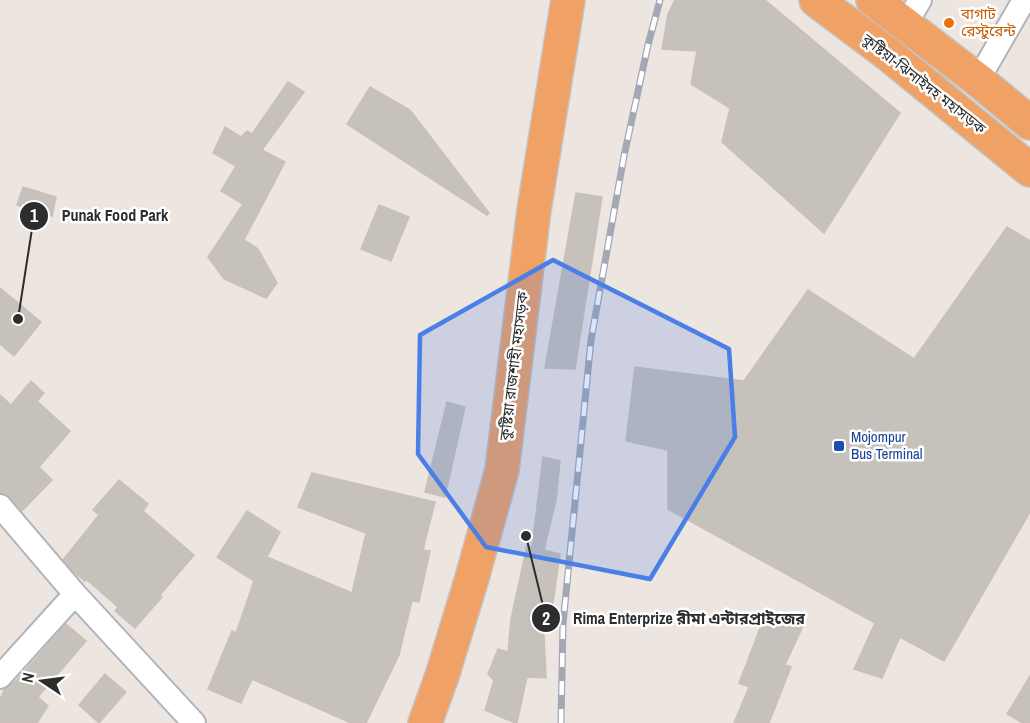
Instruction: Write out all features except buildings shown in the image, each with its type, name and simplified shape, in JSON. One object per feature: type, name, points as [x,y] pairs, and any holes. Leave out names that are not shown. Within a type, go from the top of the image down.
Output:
[{"type":"highway","name":"কুষ্টিয়া রাজশাহী মহাসড়ক","points":[[424,723],[442,676],[469,589],[502,470],[534,210],[568,0]]},
{"type":"highway","points":[[873,0],[913,12],[978,80],[1030,123]]},
{"type":"highway","name":"কুষ্টিয়া-ঝিনাইদহ মহাসড়ক","points":[[820,1],[1030,170]]},
{"type":"street","points":[[978,80],[1024,0]]},
{"type":"street","points":[[0,506],[75,594],[194,723]]},
{"type":"street","points":[[0,677],[75,594]]},
{"type":"highlighted area","points":[[553,260],[729,349],[735,437],[650,579],[486,547],[418,454],[420,335]]},
{"type":"railway","points":[[561,723],[563,624],[591,340],[624,156],[660,0]]},
{"type":"place","name":"বাগাট রেস্টুরেন্ট","points":[[949,23]]},
{"type":"place","name":"Punak Food Park","points":[[18,319]]},
{"type":"place","name":"Mojompur Bus Terminal","points":[[839,446]]},
{"type":"place","name":"Rima Enterprize রীমা এন্টারপ্রাইজের","points":[[526,536]]}]
